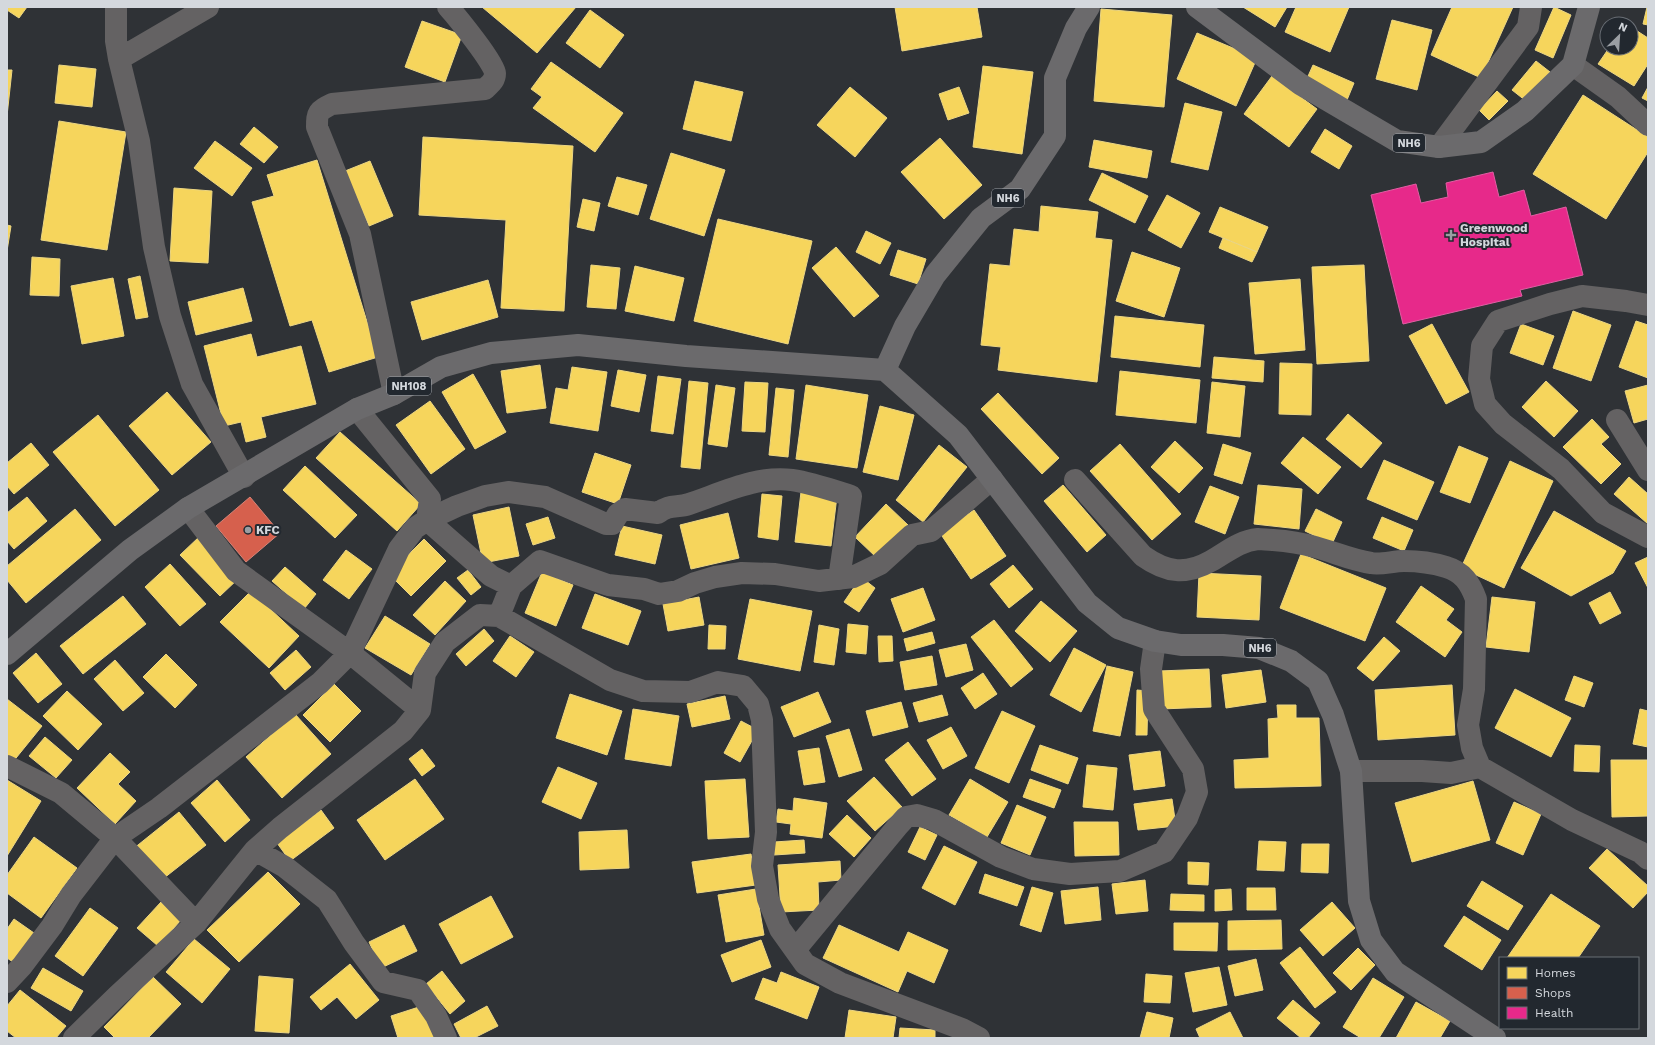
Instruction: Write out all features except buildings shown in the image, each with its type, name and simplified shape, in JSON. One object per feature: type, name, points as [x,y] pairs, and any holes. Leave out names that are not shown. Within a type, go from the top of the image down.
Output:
[{"type":"highway","name":"NH6","points":[[1089,7],[1076,28],[1055,78],[1055,136],[1020,189],[981,218],[935,275],[904,326],[885,370],[958,436],[1087,604],[1118,628],[1155,641],[1181,645],[1223,645],[1259,648],[1291,661],[1318,681],[1333,715],[1351,771],[1359,901],[1371,940],[1395,972],[1495,1038]]},
{"type":"highway","name":"NH6","points":[[1197,7],[1300,84],[1397,141],[1439,147],[1481,142],[1525,110],[1573,66]]},
{"type":"highway","points":[[1573,66],[1589,7]]},
{"type":"highway","name":"NH108","points":[[7,654],[130,550],[188,508],[357,409],[394,394],[441,367],[491,353],[578,345],[686,356],[885,370]]},
{"type":"street","points":[[116,7],[116,41],[119,59],[139,141],[154,247],[170,316],[192,384],[244,476]]},
{"type":"street","points":[[119,59],[208,7]]},
{"type":"street","points":[[394,394],[360,234],[317,127],[317,117],[321,109],[332,104],[486,89],[493,81],[495,72],[490,62],[448,7]]},
{"type":"street","points":[[1439,147],[1528,27],[1531,7]]},
{"type":"street","points":[[1573,66],[1618,98],[1648,125]]},
{"type":"street","points":[[1648,305],[1582,296],[1550,304],[1498,321],[1482,346],[1479,379],[1485,404],[1504,424],[1561,469],[1603,513],[1648,537]]},
{"type":"street","points":[[357,409],[430,499],[427,520]]},
{"type":"street","points":[[1618,420],[1648,470]]},
{"type":"street","points":[[499,616],[511,586],[540,561],[608,584],[644,589],[659,594],[678,591],[695,583],[715,577],[742,573],[775,574],[819,581],[853,577],[880,564],[912,535],[931,531],[992,479]]},
{"type":"street","points":[[7,982],[27,961],[52,926],[71,895],[115,838],[159,808],[320,683],[350,653],[399,549],[415,528],[427,520],[457,506],[485,496],[508,492],[545,497],[606,524],[612,524],[618,514],[625,509],[658,512],[664,508],[687,504],[766,480],[792,480],[851,496],[839,579]]},
{"type":"street","points":[[1075,480],[1144,556],[1154,564],[1165,568],[1180,571],[1192,569],[1211,561],[1232,547],[1257,539],[1288,541],[1308,545],[1373,564],[1404,561],[1423,562],[1447,567],[1462,574],[1471,586],[1476,599],[1474,689],[1468,725],[1472,748],[1480,767],[1572,820],[1640,852],[1648,860]]},
{"type":"street","points":[[188,508],[236,571],[350,653],[420,710]]},
{"type":"street","points":[[427,520],[491,576],[511,586]]},
{"type":"street","points":[[74,1038],[196,923],[255,850],[280,828],[403,731],[420,710],[425,673],[445,642],[480,615],[499,616],[610,680],[643,691],[690,692],[718,682],[743,686],[758,704],[762,720],[766,832],[762,866],[768,899],[780,929],[805,964],[840,982],[962,1029],[979,1038]]},
{"type":"street","points":[[795,950],[906,817],[917,815],[934,820],[1001,857],[1033,869],[1070,874],[1120,871],[1164,852],[1187,818],[1197,792],[1193,769],[1154,709],[1151,669],[1155,641]]},
{"type":"street","points":[[7,766],[61,794],[115,838],[196,923]]},
{"type":"street","points":[[1351,771],[1422,771],[1451,773],[1480,767]]},
{"type":"street","points":[[255,850],[285,867],[327,900],[354,943],[383,982],[418,990],[436,1016],[446,1038]]},
{"type":"place","name":"Greenwood Hospital","points":[[1451,235]]},
{"type":"place","name":"KFC","points":[[248,530]]}]
